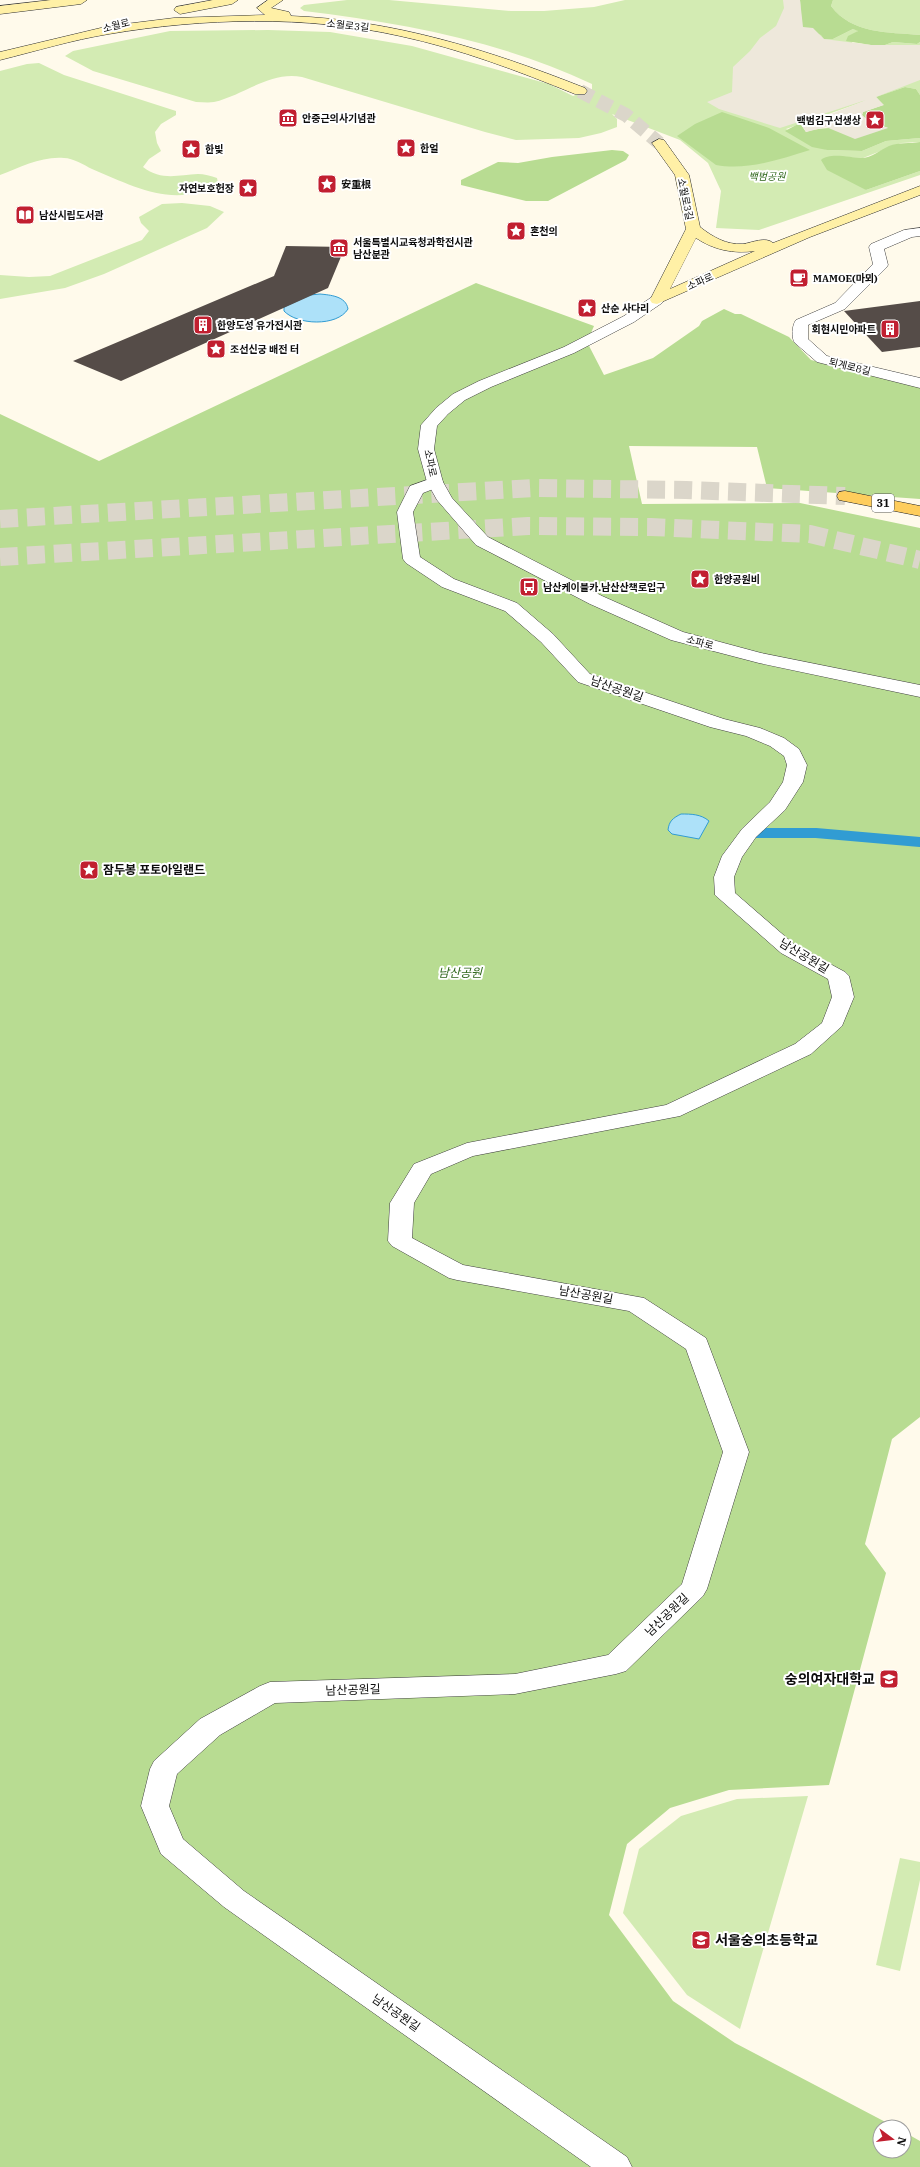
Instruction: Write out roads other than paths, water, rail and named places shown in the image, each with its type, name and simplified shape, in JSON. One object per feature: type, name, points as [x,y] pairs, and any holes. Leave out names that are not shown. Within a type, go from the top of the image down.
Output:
[{"type":"main road","points":[[0,10],[81,0]]},
{"type":"main road","name":"소월로","points":[[0,51],[105,29],[150,16],[232,0]]},
{"type":"main road","points":[[277,0],[263,8],[270,13],[327,22]]},
{"type":"main road","name":"소월로3길","points":[[108,30],[182,21],[238,19],[327,22],[372,27],[449,45],[525,69],[580,91]]},
{"type":"main road","name":"소월로","points":[[0,56],[108,30]]},
{"type":"main road","name":"소월로3길","points":[[657,300],[692,229],[682,175],[659,144]]},
{"type":"main road","name":"소파로","points":[[657,300],[805,234],[920,190]]},
{"type":"main road","points":[[692,229],[711,243],[729,248],[753,248],[805,234]]},
{"type":"main road","name":"31","points":[[845,496],[920,511]]},
{"type":"street","name":"퇴계로8길","points":[[920,232],[909,233],[876,247],[881,265],[840,306],[801,323],[800,340],[822,359],[920,383]]},
{"type":"street","name":"소파로","points":[[657,300],[629,319],[569,350],[485,384],[459,397],[429,425],[426,449],[435,482],[445,500],[482,541],[596,600],[676,636],[759,658],[920,691]]},
{"type":"street","name":"남산공원길","points":[[435,482],[416,490],[405,512],[412,559],[448,583],[511,607],[546,638],[584,678],[717,723],[753,732],[777,742],[792,753],[797,765],[793,782],[778,806],[749,832],[732,856],[724,877],[725,895],[788,949],[838,976],[843,997],[831,1026],[803,1049],[672,1111],[467,1150],[422,1169],[402,1203],[400,1241],[457,1272],[636,1304],[697,1344],[736,1452],[694,1589],[616,1664],[515,1684],[270,1693],[210,1727],[164,1769],[155,1806],[171,1846],[234,1898],[616,2167]]},
{"type":"water","points":[[320,294],[341,299],[347,305],[348,309],[343,315],[335,319],[317,322],[298,319],[290,316],[284,311],[284,307],[310,295]]},
{"type":"water","points":[[681,814],[692,814],[709,821],[699,839],[672,834],[668,830],[669,824],[672,820]]},
{"type":"waterway","points":[[749,833],[816,833],[920,842]]},
{"type":"tunnel","points":[[580,91],[626,115],[659,143]]},
{"type":"tunnel","points":[[0,519],[533,488],[686,490],[845,496]]},
{"type":"tunnel","points":[[0,557],[528,526],[651,527],[810,534],[920,560]]},
{"type":"place","name":"안중근의사기념관","points":[[288,118]]},
{"type":"place","name":"백범김구선생상","points":[[875,120]]},
{"type":"place","name":"한얼","points":[[406,148]]},
{"type":"place","name":"한빛","points":[[191,149]]},
{"type":"place","name":"安重根","points":[[327,184]]},
{"type":"place","name":"자연보호헌장","points":[[248,188]]},
{"type":"place","name":"남산시립도서관","points":[[25,215]]},
{"type":"place","name":"혼천의","points":[[516,231]]},
{"type":"place","name":"서울특별시교육청과학전시관 남산분관","points":[[339,248]]},
{"type":"place","name":"MAMOE(마뫼)","points":[[799,278]]},
{"type":"place","name":"산순 사다리","points":[[587,308]]},
{"type":"place","name":"한양도성 유가전시관","points":[[203,325]]},
{"type":"place","name":"회현시민아파트","points":[[890,329]]},
{"type":"place","name":"조선신궁 배전 터","points":[[216,349]]},
{"type":"place","name":"한양공원비","points":[[700,579]]},
{"type":"place","name":"남산케이블카.남산산책로입구","points":[[529,587]]},
{"type":"place","name":"잠두봉 포토아일랜드","points":[[89,870]]},
{"type":"place","name":"숭의여자대학교","points":[[889,1679]]},
{"type":"place","name":"서울숭의초등학교","points":[[701,1940]]},
{"type":"park label","name":"백범공원","points":[[767,176]]},
{"type":"park label","name":"남산공원","points":[[460,973]]}]
